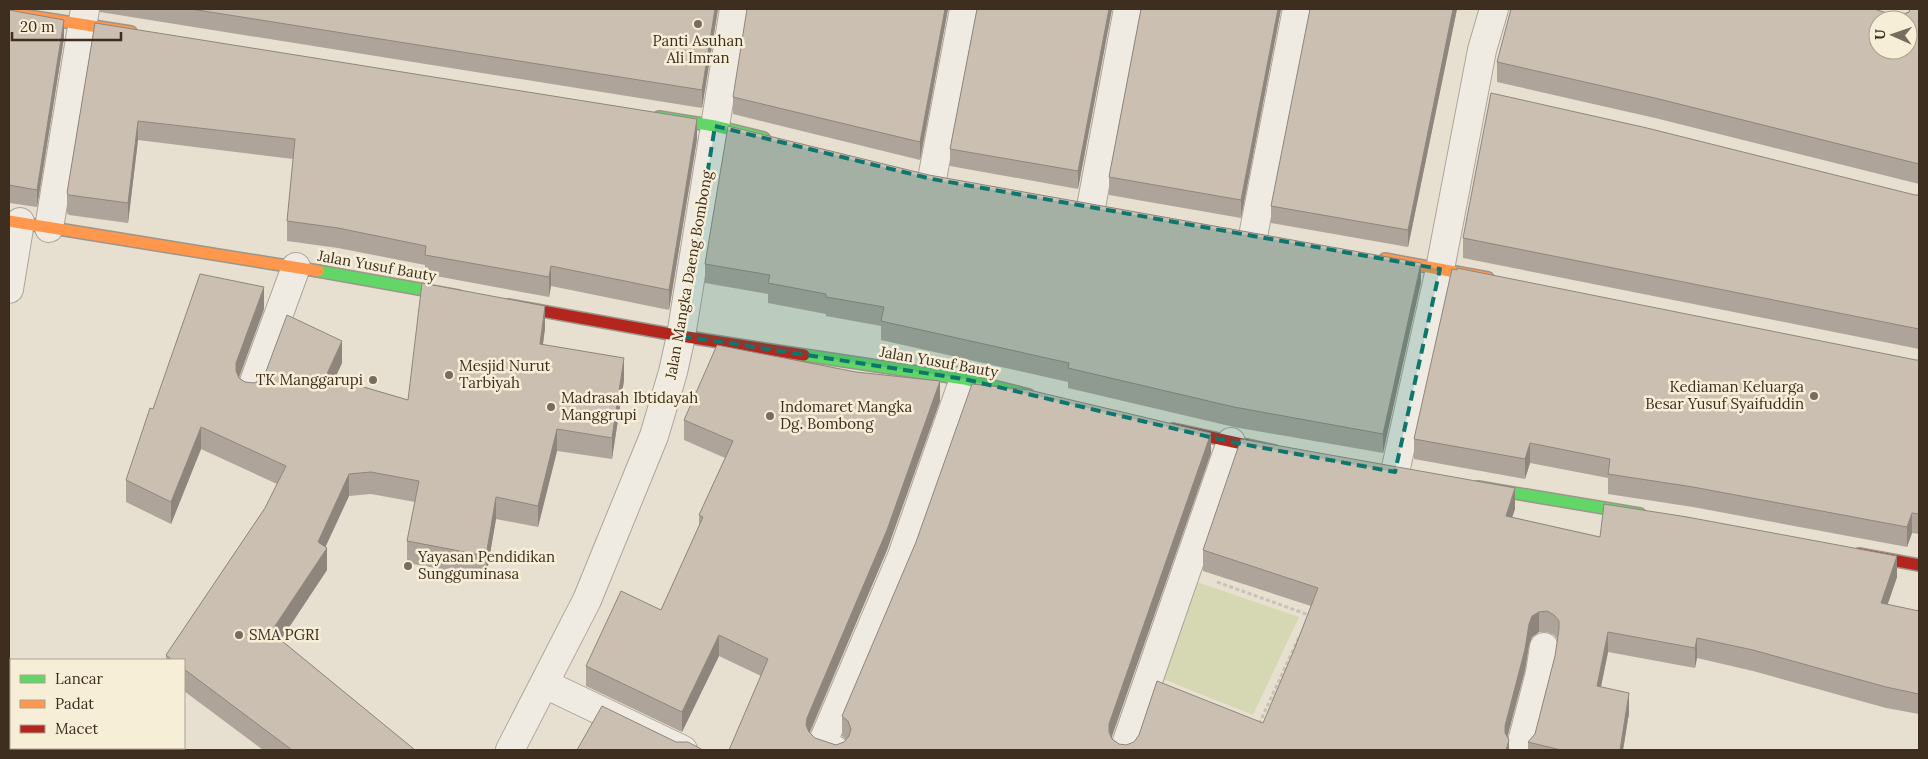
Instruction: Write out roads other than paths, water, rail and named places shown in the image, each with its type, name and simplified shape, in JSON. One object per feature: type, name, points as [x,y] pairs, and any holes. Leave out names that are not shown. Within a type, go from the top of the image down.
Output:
[{"type":"street","name":"Jalan Mangka Daeng Bombong","points":[[510,750],[587,600],[654,436],[673,372],[681,336],[734,9]]},
{"type":"street","points":[[932,179],[964,9]]},
{"type":"street","points":[[1091,207],[1128,9]]},
{"type":"street","points":[[1253,236],[1298,9]]},
{"type":"street","points":[[1395,472],[1440,269],[1474,93],[1494,9]]},
{"type":"street","points":[[9,13],[84,16],[143,34]]},
{"type":"street","points":[[49,228],[84,16]]},
{"type":"street","points":[[1474,93],[1502,100]]},
{"type":"street","points":[[646,115],[715,126],[772,140]]},
{"type":"street","points":[[9,289],[14,222]]},
{"type":"street","name":"Jalan Yusuf Bauty","points":[[14,222],[296,267],[470,298]]},
{"type":"street","points":[[1375,258],[1499,281]]},
{"type":"street","points":[[251,390],[296,267]]},
{"type":"street","name":"Jalan Yusuf Bauty","points":[[498,303],[681,336],[964,380],[1041,398]]},
{"type":"street","points":[[835,750],[822,744],[902,556],[964,380]]},
{"type":"street","points":[[1165,427],[1289,453]]},
{"type":"street","points":[[1124,750],[1231,442]]},
{"type":"street","points":[[1463,484],[1654,516]]},
{"type":"street","points":[[1850,552],[1919,565]]},
{"type":"street","points":[[1520,750],[1540,673],[1544,647]]},
{"type":"street","points":[[545,684],[683,750]]},
{"type":"place","name":"Panti Asuhan Ali Imran","points":[[698,24]]},
{"type":"place","name":"Mesjid Nurut Tarbiyah","points":[[449,375]]},
{"type":"place","name":"TK Manggarupi","points":[[373,380]]},
{"type":"place","name":"Kediaman Keluarga Besar Yusuf Syaifuddin","points":[[1814,396]]},
{"type":"place","name":"Madrasah Ibtidayah Manggrupi","points":[[551,407]]},
{"type":"place","name":"Indomaret Mangka Dg. Bombong","points":[[770,416]]},
{"type":"place","name":"Yayasan Pendidikan Sungguminasa","points":[[408,566]]},
{"type":"place","name":"SMA PGRI","points":[[239,635]]}]
